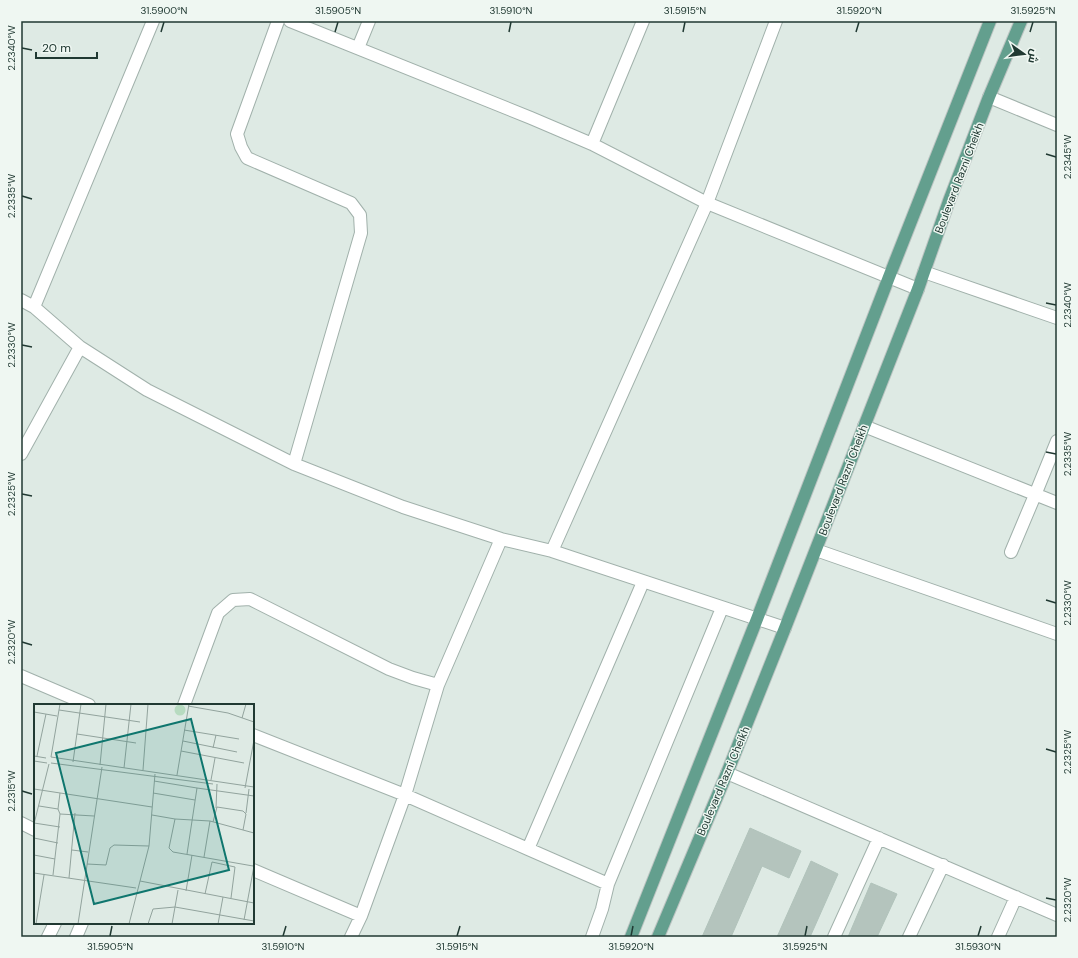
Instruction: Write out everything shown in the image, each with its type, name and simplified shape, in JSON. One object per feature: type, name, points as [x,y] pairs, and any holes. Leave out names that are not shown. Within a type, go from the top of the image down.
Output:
[{"type":"main road","points":[[631,937],[757,619],[990,21]]},
{"type":"main road","name":"Boulevard Razni Cheikh","points":[[658,937],[727,772],[816,550],[918,289],[949,201],[1021,21]]},
{"type":"street","points":[[34,307],[153,21]]},
{"type":"street","points":[[278,21],[237,134],[241,147],[247,158],[352,203],[360,215],[361,233],[294,464]]},
{"type":"street","points":[[290,21],[592,144],[707,203],[918,289]]},
{"type":"street","points":[[358,48],[369,21]]},
{"type":"street","points":[[592,144],[642,21]]},
{"type":"street","points":[[552,551],[707,203],[776,21]]},
{"type":"street","points":[[990,97],[1057,125]]},
{"type":"street","points":[[924,272],[1057,318]]},
{"type":"street","points":[[21,300],[34,307],[80,347],[147,390],[294,464],[403,507],[501,539],[552,551],[785,628]]},
{"type":"street","points":[[21,454],[80,347]]},
{"type":"street","points":[[864,426],[1057,504]]},
{"type":"street","points":[[1011,552],[1057,441]]},
{"type":"street","points":[[352,937],[406,795],[438,685],[501,539]]},
{"type":"street","points":[[816,550],[1057,634]]},
{"type":"street","points":[[528,850],[643,582]]},
{"type":"street","points":[[184,704],[218,613],[233,600],[250,599],[388,669],[438,685]]},
{"type":"street","points":[[592,937],[602,909],[608,884],[722,608]]},
{"type":"street","points":[[21,676],[87,704]]},
{"type":"street","points":[[254,735],[406,795],[608,884]]},
{"type":"street","points":[[727,772],[1057,915]]},
{"type":"street","points":[[21,823],[34,830]]},
{"type":"street","points":[[834,937],[879,838]]},
{"type":"street","points":[[909,937],[943,865]]},
{"type":"street","points":[[254,870],[361,916]]},
{"type":"street","points":[[998,937],[1016,897]]},
{"type":"street","points":[[48,937],[54,924]]},
{"type":"street","points":[[76,937],[82,924]]},
{"type":"building","points":[[750,828],[801,851],[789,878],[762,866],[731,937],[702,937]]},
{"type":"building","points":[[811,861],[838,874],[810,937],[777,937]]},
{"type":"building","points":[[871,883],[897,894],[877,937],[848,937]]}]
